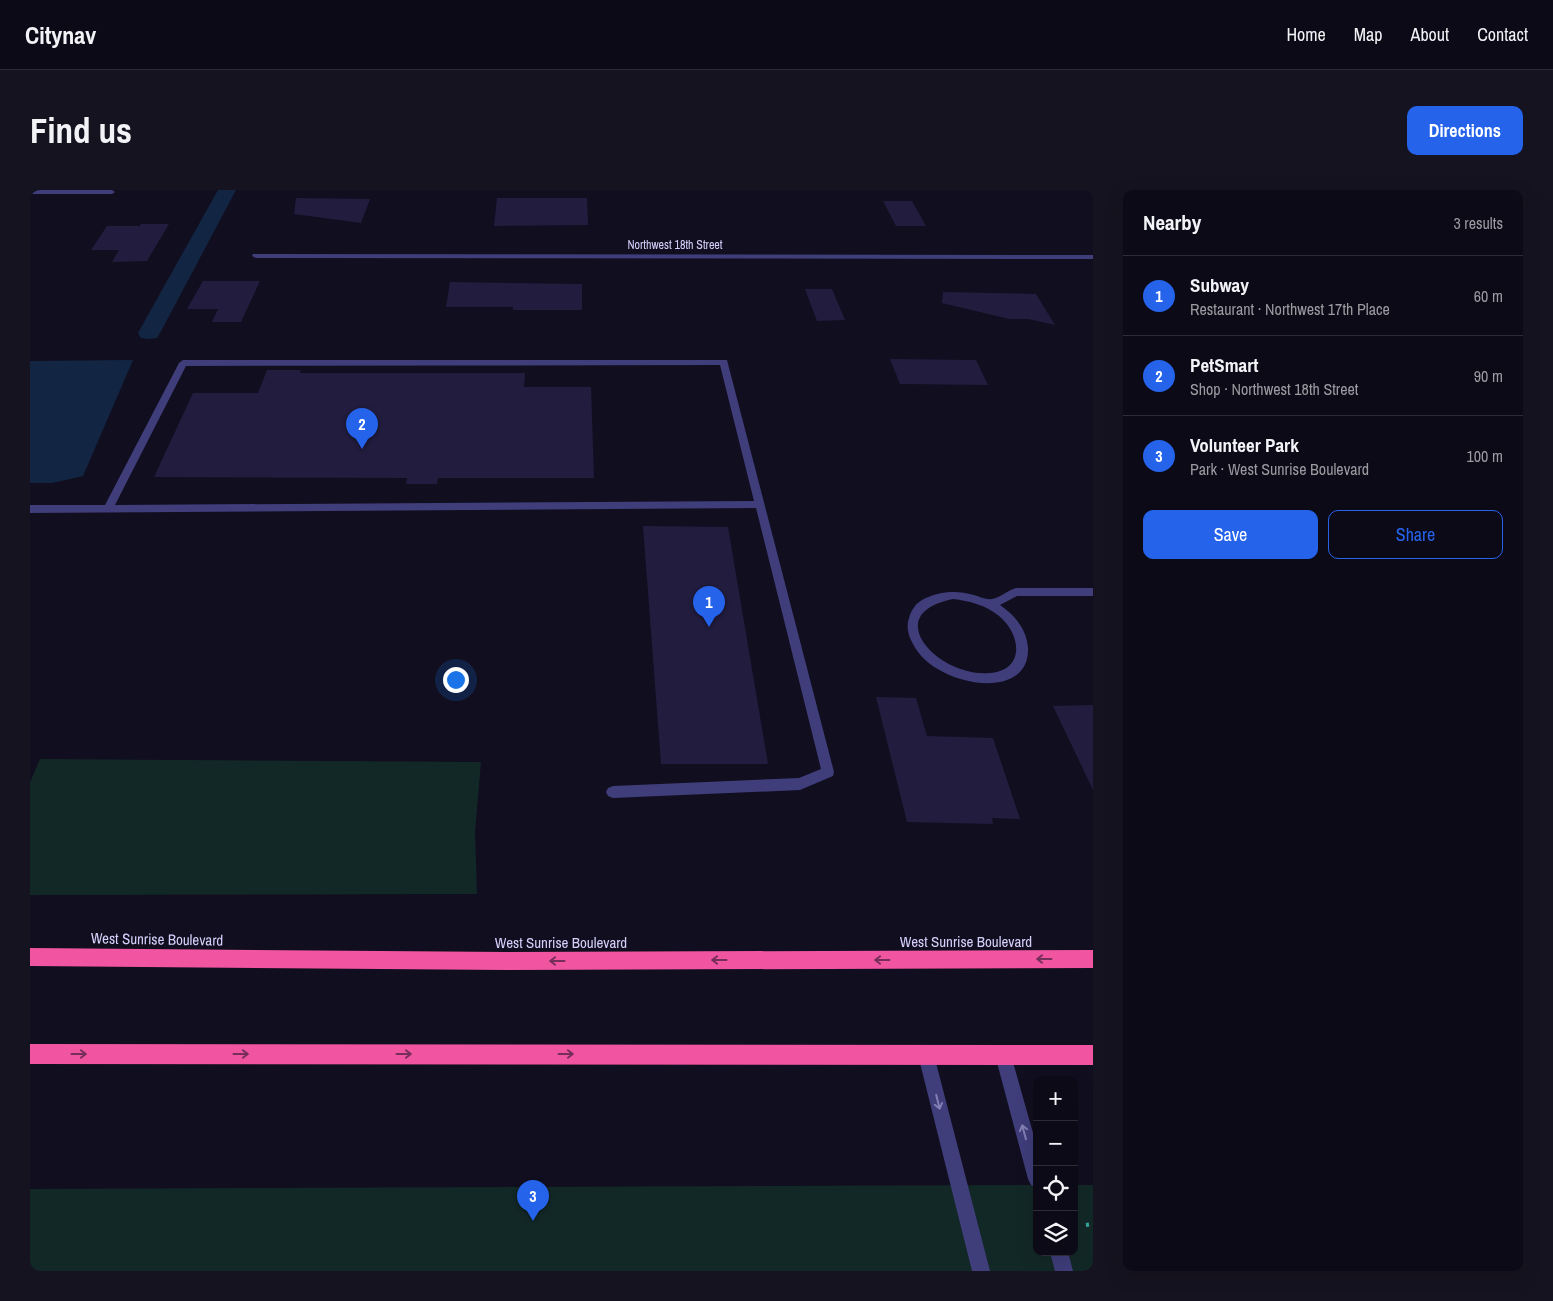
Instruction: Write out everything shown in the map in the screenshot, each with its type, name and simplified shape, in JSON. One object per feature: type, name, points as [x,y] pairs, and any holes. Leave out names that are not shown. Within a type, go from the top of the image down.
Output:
[{"type":"highway","name":"West Sunrise Boulevard","points":[[30,956],[497,961],[1093,959]]},
{"type":"highway","points":[[30,1054],[1093,1055]]},
{"type":"street","points":[[30,192],[112,192]]},
{"type":"street","name":"Northwest 18th Street","points":[[256,256],[1093,257]]},
{"type":"street","points":[[108,508],[183,362],[724,362],[828,772],[800,784],[613,792]]},
{"type":"street","points":[[30,509],[760,504]]},
{"type":"street","points":[[990,605],[1016,592],[1093,592]]},
{"type":"street","points":[[936,596],[972,597],[990,605],[1010,620],[1022,639],[1023,652],[1019,664],[1009,673],[995,678],[960,675],[932,659],[916,641],[912,626],[914,613],[923,603],[936,596]]},
{"type":"street","points":[[926,1055],[980,1271]]},
{"type":"street","points":[[1004,1055],[1034,1166]]},
{"type":"street","points":[[1060,1256],[1064,1271]]},
{"type":"path","points":[[1086,1224],[1093,1224]]},
{"type":"green space","points":[[40,759],[481,762],[475,832],[477,894],[30,895],[30,782]]},
{"type":"green space","points":[[1033,1185],[1033,1256],[1078,1256],[1078,1185],[1093,1185],[1093,1271],[30,1271],[30,1189]]},
{"type":"water","points":[[133,360],[83,476],[52,483],[30,483],[30,361]]},
{"type":"building","points":[[296,198],[370,199],[361,223],[294,214]]},
{"type":"building","points":[[497,198],[587,198],[588,225],[494,226]]},
{"type":"building","points":[[883,201],[912,201],[926,226],[896,226]]},
{"type":"building","points":[[141,224],[169,224],[147,261],[112,262],[119,250],[91,250],[107,226],[140,226]]},
{"type":"building","points":[[203,281],[260,281],[241,322],[212,322],[218,309],[187,309]]},
{"type":"building","points":[[450,282],[582,284],[582,310],[513,310],[513,307],[446,307]]},
{"type":"building","points":[[805,289],[832,289],[845,320],[817,321]]},
{"type":"building","points":[[943,292],[1036,294],[1055,325],[1028,319],[1009,319],[942,303]]},
{"type":"building","points":[[890,359],[976,360],[988,385],[900,384]]},
{"type":"building","points":[[267,370],[301,370],[300,373],[525,373],[524,387],[591,387],[594,478],[438,478],[437,484],[406,484],[407,478],[154,477],[193,393],[258,393]]},
{"type":"building","points":[[643,526],[728,527],[768,764],[661,764]]},
{"type":"building","points":[[876,697],[916,698],[927,736],[993,738],[1020,819],[992,818],[993,824],[907,822]]},
{"type":"building","points":[[1093,705],[1093,790],[1053,706]]},
{"type":"waterway","points":[[149,333],[227,190]]},
{"type":"place","name":"PetSmart","points":[[362,449]]},
{"type":"place","name":"Subway","points":[[709,627]]},
{"type":"place","name":"Volunteer Park","points":[[533,1221]]}]
